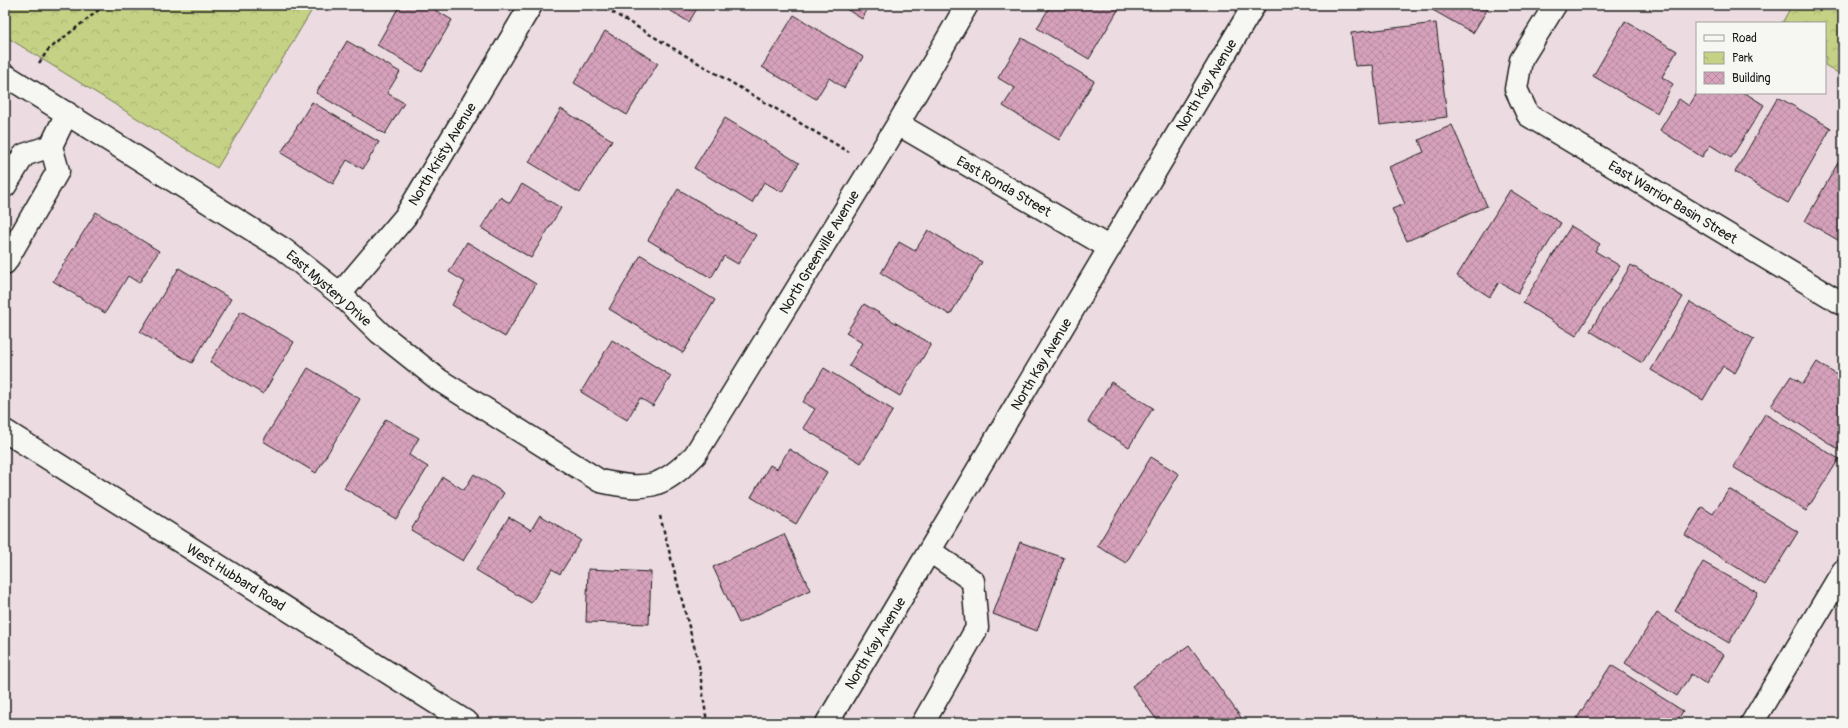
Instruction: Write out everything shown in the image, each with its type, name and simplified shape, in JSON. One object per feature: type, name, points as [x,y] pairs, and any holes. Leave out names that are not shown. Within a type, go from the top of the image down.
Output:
[{"type":"street","name":"North Kristy Avenue","points":[[340,294],[405,217],[531,5]]},
{"type":"street","name":"North Greenville Avenue","points":[[655,485],[677,473],[696,454],[898,124],[967,5]]},
{"type":"street","name":"North Kay Avenue","points":[[828,723],[1254,5]]},
{"type":"street","name":"East Warrior Basin Street","points":[[1555,5],[1521,60],[1516,89],[1528,115],[1843,304]]},
{"type":"street","name":"East Mystery Drive","points":[[5,75],[67,112],[283,249],[340,294],[380,334],[439,380],[600,481],[629,487],[655,485]]},
{"type":"street","points":[[5,263],[58,172],[51,146],[67,112]]},
{"type":"street","name":"East Ronda Street","points":[[898,124],[1110,248]]},
{"type":"street","points":[[5,186],[24,154],[51,146]]},
{"type":"street","name":"West Hubbard Road","points":[[5,431],[468,723]]},
{"type":"street","points":[[923,723],[977,628],[973,581],[930,551]]},
{"type":"street","points":[[1756,722],[1843,571]]},
{"type":"path","points":[[37,66],[48,50],[105,5]]},
{"type":"path","points":[[600,5],[851,153]]},
{"type":"path","points":[[660,516],[699,665],[707,723]]},
{"type":"green space","points":[[5,5],[315,5],[217,168],[5,36]]},
{"type":"green space","points":[[1792,5],[1843,5],[1843,76],[1826,66],[1826,22],[1783,22]]},
{"type":"building","points":[[400,5],[427,5],[452,20],[422,72],[377,45]]},
{"type":"building","points":[[661,5],[699,5],[689,22]]},
{"type":"building","points":[[840,5],[870,5],[862,19]]},
{"type":"building","points":[[1051,5],[1121,5],[1089,59],[1037,28]]},
{"type":"building","points":[[1424,5],[1490,5],[1473,33]]},
{"type":"building","points":[[794,15],[863,57],[844,88],[829,78],[816,99],[762,67]]},
{"type":"building","points":[[1625,21],[1677,51],[1662,77],[1673,84],[1657,113],[1593,76]]},
{"type":"building","points":[[1436,23],[1447,117],[1380,125],[1373,65],[1355,66],[1351,33]]},
{"type":"building","points":[[605,31],[658,63],[627,115],[574,83]]},
{"type":"building","points":[[1022,38],[1094,81],[1059,140],[1003,106],[1015,88],[998,78]]},
{"type":"building","points":[[347,41],[400,72],[387,93],[404,103],[385,134],[316,93]]},
{"type":"building","points":[[1696,94],[1747,94],[1764,105],[1731,158],[1710,145],[1702,157],[1660,130],[1679,99],[1689,106]]},
{"type":"building","points":[[1778,97],[1831,128],[1788,203],[1735,172]]},
{"type":"building","points":[[312,102],[379,142],[363,169],[347,160],[333,184],[281,153]]},
{"type":"building","points":[[561,109],[612,140],[580,193],[529,162]]},
{"type":"building","points":[[725,118],[799,163],[782,192],[764,182],[752,203],[694,168]]},
{"type":"building","points":[[1452,125],[1487,206],[1407,241],[1392,209],[1405,204],[1389,167],[1424,152],[1419,140]]},
{"type":"building","points":[[1843,154],[1843,243],[1805,221]]},
{"type":"building","points":[[522,184],[561,208],[531,258],[481,228],[500,197],[510,203]]},
{"type":"building","points":[[678,189],[756,235],[738,264],[724,256],[711,278],[648,240]]},
{"type":"building","points":[[1510,190],[1561,223],[1518,293],[1499,282],[1490,297],[1457,276]]},
{"type":"building","points":[[96,212],[159,251],[139,283],[128,276],[105,313],[53,281]]},
{"type":"building","points":[[1571,226],[1600,244],[1595,251],[1620,266],[1576,336],[1523,303]]},
{"type":"building","points":[[928,230],[982,262],[950,315],[881,273],[899,242],[915,251]]},
{"type":"building","points":[[467,242],[536,284],[505,337],[452,305],[465,282],[449,272]]},
{"type":"building","points":[[641,255],[715,300],[683,353],[609,309]]},
{"type":"building","points":[[1631,265],[1683,297],[1642,363],[1590,331]]},
{"type":"building","points":[[179,268],[231,299],[192,363],[140,332]]},
{"type":"building","points":[[1690,302],[1754,339],[1735,373],[1723,366],[1703,400],[1651,370]]},
{"type":"building","points":[[864,304],[931,344],[900,396],[849,366],[862,343],[846,333]]},
{"type":"building","points":[[241,311],[294,342],[263,394],[210,362]]},
{"type":"building","points":[[612,340],[671,376],[653,406],[640,398],[627,420],[581,392]]},
{"type":"building","points":[[1817,362],[1843,379],[1843,452],[1771,406],[1791,376],[1803,384]]},
{"type":"building","points":[[308,368],[360,399],[316,473],[263,441]]},
{"type":"building","points":[[824,368],[893,410],[861,463],[803,428],[815,409],[803,402]]},
{"type":"building","points":[[1111,382],[1153,408],[1129,447],[1088,422]]},
{"type":"building","points":[[1765,414],[1839,459],[1806,511],[1733,467]]},
{"type":"building","points":[[386,419],[419,438],[409,455],[428,467],[396,519],[344,488]]},
{"type":"building","points":[[789,449],[827,472],[796,524],[751,497],[770,465],[777,469]]},
{"type":"building","points":[[1151,457],[1179,474],[1126,563],[1097,546]]},
{"type":"building","points":[[474,474],[504,493],[463,561],[411,530],[443,477],[464,490]]},
{"type":"building","points":[[1729,489],[1798,532],[1765,585],[1685,535],[1702,507],[1713,514]]},
{"type":"building","points":[[540,515],[581,540],[560,574],[552,569],[531,603],[476,570],[509,517],[531,530]]},
{"type":"building","points":[[784,534],[810,590],[739,623],[713,567]]},
{"type":"building","points":[[1020,542],[1064,558],[1037,631],[993,614]]},
{"type":"building","points":[[1703,562],[1758,593],[1729,643],[1675,611]]},
{"type":"building","points":[[588,569],[651,572],[649,624],[586,622]]},
{"type":"building","points":[[1657,613],[1724,655],[1706,684],[1691,674],[1677,696],[1625,663]]},
{"type":"building","points":[[1189,645],[1245,723],[1159,723],[1132,686]]},
{"type":"building","points":[[1611,665],[1683,711],[1676,723],[1585,723],[1577,718]]}]
